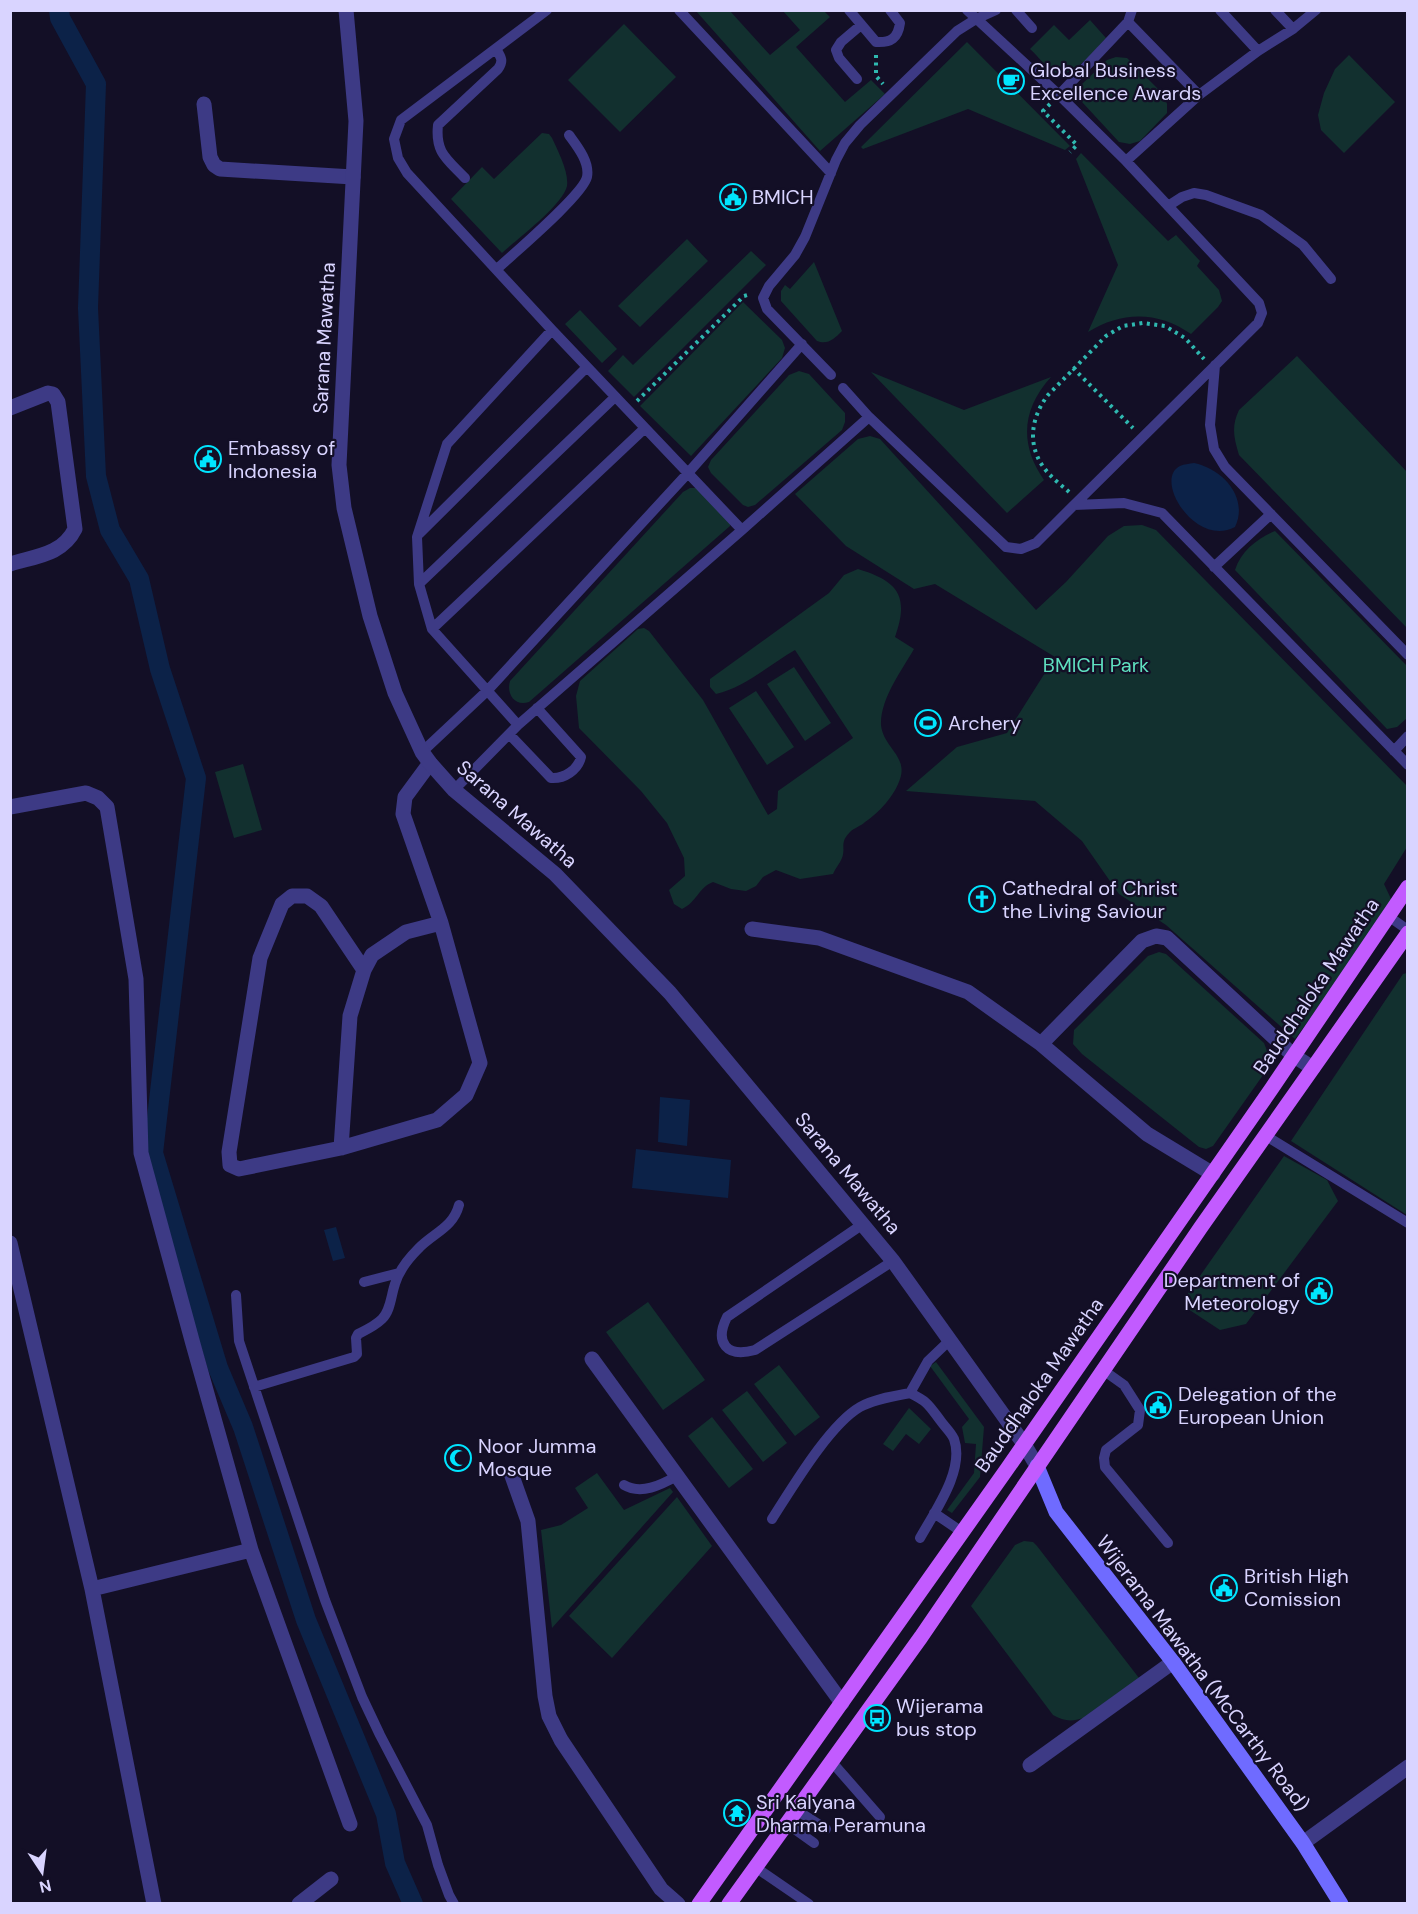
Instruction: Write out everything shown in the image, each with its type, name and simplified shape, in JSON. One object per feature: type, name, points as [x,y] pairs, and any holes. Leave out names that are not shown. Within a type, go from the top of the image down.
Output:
[{"type":"main road","name":"Bauddhaloka Mawatha","points":[[699,1904],[1213,1174],[1407,887]]},
{"type":"main road","points":[[729,1904],[921,1637],[1407,931]]},
{"type":"main road","name":"Wijerama Mawatha (McCarthy Road)","points":[[1037,1466],[1056,1512],[1173,1662],[1303,1843],[1341,1904]]},
{"type":"street","name":"Sarana Mawatha","points":[[345,10],[356,121],[339,465],[344,508],[369,616],[395,693],[426,758],[454,790],[555,873],[670,993],[863,1224],[950,1340],[1024,1444],[1037,1466]]},
{"type":"street","points":[[204,104],[210,157],[214,165],[220,169],[353,177]]},
{"type":"street","points":[[10,408],[48,393],[53,394],[58,402],[75,529],[69,540],[59,549],[10,564]]},
{"type":"street","points":[[364,970],[321,906],[307,896],[292,896],[282,904],[260,958],[229,1152],[230,1165],[239,1169],[340,1148],[437,1120],[466,1095],[480,1063],[441,923],[403,814],[405,797],[426,758]]},
{"type":"street","points":[[10,807],[86,793],[98,798],[107,807],[136,979],[141,1153],[251,1550],[350,1824]]},
{"type":"street","points":[[340,1148],[350,1016],[364,970],[372,955],[406,932],[441,923]]},
{"type":"street","points":[[752,929],[819,938],[968,992],[1041,1044],[1147,1134],[1213,1174]]},
{"type":"street","points":[[1041,1044],[1142,941],[1156,936],[1167,938],[1294,1056],[1313,1068]]},
{"type":"street","points":[[10,1242],[92,1589],[154,1904]]},
{"type":"street","points":[[592,1359],[842,1703]]},
{"type":"street","points":[[511,1473],[528,1521],[544,1696],[549,1716],[561,1740],[661,1889],[678,1904]]},
{"type":"street","points":[[92,1589],[251,1550]]},
{"type":"street","points":[[1030,1765],[1173,1662]]},
{"type":"street","points":[[1303,1843],[1407,1767]]},
{"type":"street","points":[[299,1904],[331,1879]]},
{"type":"lane","points":[[547,10],[401,120],[394,139],[398,158],[406,173],[586,367],[742,530]]},
{"type":"lane","points":[[679,10],[831,173]]},
{"type":"lane","points":[[849,10],[876,42],[885,43],[894,39],[899,32],[900,23],[890,10]]},
{"type":"lane","points":[[843,388],[869,417],[1006,547],[1021,549],[1036,543],[1258,323],[1262,313],[1258,303],[1126,161],[967,10]]},
{"type":"lane","points":[[831,375],[767,309],[764,294],[768,286],[795,255],[805,237],[845,143],[860,125],[957,31],[996,10]]},
{"type":"lane","points":[[1016,10],[1032,28]]},
{"type":"lane","points":[[1059,95],[1128,22],[1132,10]]},
{"type":"lane","points":[[1220,10],[1258,51]]},
{"type":"lane","points":[[1275,10],[1293,29]]},
{"type":"lane","points":[[1126,161],[1199,95],[1258,51],[1293,29],[1316,10]]},
{"type":"lane","points":[[1128,22],[1199,95]]},
{"type":"lane","points":[[857,79],[839,58],[836,50],[841,42],[861,25]]},
{"type":"lane","points":[[465,178],[440,150],[436,139],[438,125],[498,69],[501,58],[496,49]]},
{"type":"lane","points":[[496,268],[572,199],[587,178],[583,155],[569,135]]},
{"type":"lane","points":[[1168,206],[1182,196],[1194,193],[1206,195],[1261,215],[1303,245],[1331,279]]},
{"type":"lane","points":[[518,725],[432,629],[419,584],[417,537],[447,444],[552,330]]},
{"type":"lane","points":[[426,758],[688,473],[802,344]]},
{"type":"lane","points":[[1214,366],[1210,424],[1214,449],[1225,467],[1407,655]]},
{"type":"lane","points":[[417,537],[586,367]]},
{"type":"lane","points":[[419,584],[615,397]]},
{"type":"lane","points":[[454,790],[518,725],[869,417]]},
{"type":"lane","points":[[432,629],[645,428]]},
{"type":"lane","points":[[1076,503],[1124,503],[1162,513],[1407,765]]},
{"type":"lane","points":[[1214,567],[1271,514]]},
{"type":"lane","points":[[509,734],[551,778],[560,779],[579,766],[581,758],[537,708]]},
{"type":"lane","points":[[1394,751],[1407,736]]},
{"type":"lane","points":[[1388,916],[1407,931]]},
{"type":"lane","points":[[1266,1136],[1407,1223]]},
{"type":"lane","points":[[254,1387],[354,1357],[357,1354],[358,1334],[382,1319],[388,1310],[395,1281],[403,1266],[420,1246],[450,1223],[459,1205]]},
{"type":"lane","points":[[863,1224],[727,1317],[721,1329],[722,1340],[729,1349],[742,1354],[755,1350],[893,1261]]},
{"type":"lane","points":[[363,1282],[399,1273]]},
{"type":"lane","points":[[236,1295],[239,1341],[325,1600],[362,1697],[427,1825],[438,1865],[454,1904]]},
{"type":"lane","points":[[910,1393],[928,1360],[950,1340]]},
{"type":"lane","points":[[1103,1370],[1124,1384],[1140,1410],[1138,1425],[1106,1450],[1105,1467],[1168,1544]]},
{"type":"lane","points":[[772,1520],[798,1479],[843,1419],[862,1406],[910,1393],[926,1401],[954,1438],[956,1453],[948,1487],[920,1538]]},
{"type":"lane","points":[[624,1485],[631,1489],[644,1489],[662,1485],[676,1476]]},
{"type":"lane","points":[[934,1513],[962,1532]]},
{"type":"lane","points":[[831,1761],[880,1817]]},
{"type":"lane","points":[[796,1810],[826,1829]]},
{"type":"lane","points":[[786,1823],[814,1843]]},
{"type":"lane","points":[[755,1867],[809,1904]]},
{"type":"path","points":[[876,42],[876,76],[893,94]]},
{"type":"path","points":[[1043,111],[1077,145],[1070,152]]},
{"type":"path","points":[[627,410],[744,296],[754,292],[764,294]]},
{"type":"path","points":[[1076,503],[1042,466],[1035,448],[1033,427],[1041,404],[1106,336],[1123,326],[1155,324],[1185,338],[1214,366]]},
{"type":"path","points":[[1073,369],[1142,437]]},
{"type":"green space","points":[[696,11],[730,11],[770,55],[800,30],[783,11],[824,11],[830,17],[796,47],[845,102],[871,80],[885,94],[820,151]]},
{"type":"green space","points":[[1090,20],[1106,38],[1075,69],[1061,74],[1054,72],[1030,49],[1054,25],[1069,40]]},
{"type":"green space","points":[[624,24],[676,77],[620,132],[568,80]]},
{"type":"green space","points":[[967,42],[1070,146],[1065,150],[968,109],[863,149],[861,147]]},
{"type":"green space","points":[[1349,55],[1395,102],[1344,153],[1321,130],[1318,115],[1324,93],[1335,69]]},
{"type":"green space","points":[[1116,57],[1127,58],[1164,95],[1167,104],[1167,113],[1140,141],[1130,144],[1119,142],[1082,102],[1079,93],[1080,86],[1107,60]]},
{"type":"green space","points":[[542,133],[549,134],[552,138],[565,168],[567,186],[564,194],[549,212],[502,253],[451,199],[482,167],[494,179]]},
{"type":"green space","points":[[1081,153],[1168,241],[1176,235],[1200,261],[1197,266],[1219,290],[1222,301],[1191,334],[1166,321],[1140,316],[1114,320],[1088,332],[1118,265],[1076,159]]},
{"type":"green space","points":[[687,239],[708,261],[640,327],[618,306]]},
{"type":"green space","points":[[751,251],[766,265],[634,397],[608,371],[623,355],[633,365]]},
{"type":"green space","points":[[814,262],[842,331],[828,342],[817,341],[781,301],[781,291],[785,285],[790,289]]},
{"type":"green space","points":[[743,302],[782,340],[785,348],[782,358],[691,456],[640,406]]},
{"type":"green space","points":[[580,310],[617,349],[602,363],[565,324]]},
{"type":"green space","points":[[1297,356],[1407,472],[1407,628],[1239,455],[1234,432],[1239,410]]},
{"type":"green space","points":[[799,371],[809,374],[845,413],[842,430],[755,505],[748,507],[743,505],[711,473],[708,467],[711,460],[789,375]]},
{"type":"green space","points":[[871,372],[964,410],[1051,377],[1034,402],[1027,427],[1030,453],[1044,480],[1007,513]]},
{"type":"green space","name":"BMICH Park","points":[[870,436],[880,439],[1036,610],[1066,582],[1108,536],[1124,526],[1142,525],[1156,530],[1407,786],[1407,847],[1384,884],[1392,901],[1353,960],[1295,1039],[1166,925],[1119,894],[1082,841],[1035,801],[906,791],[957,747],[1007,733],[1055,657],[935,584],[914,589],[846,546],[795,494],[858,439]]},
{"type":"green space","points":[[690,488],[698,488],[730,522],[730,526],[529,702],[516,701],[509,690],[510,681],[683,492]]},
{"type":"green space","points":[[1275,531],[1407,666],[1407,718],[1397,727],[1387,729],[1235,570],[1241,557],[1251,546],[1262,537]]},
{"type":"green space","points":[[858,569],[882,579],[897,592],[901,610],[895,637],[914,649],[888,695],[882,715],[883,733],[901,764],[902,771],[898,785],[881,809],[847,836],[842,858],[833,874],[800,879],[776,870],[746,891],[731,889],[713,882],[682,909],[674,904],[669,890],[685,876],[684,858],[667,823],[641,791],[579,728],[576,696],[580,681],[638,629],[644,628],[649,631],[703,700],[768,815],[777,809],[778,791],[853,738],[795,650],[727,691],[716,694],[710,687],[710,679],[829,593],[844,575]]},
{"type":"green space","points":[[794,667],[831,723],[805,741],[767,684]]},
{"type":"green space","points":[[756,691],[794,747],[767,765],[729,708]]},
{"type":"green space","points":[[243,764],[262,830],[234,838],[215,772]]},
{"type":"green space","points":[[1159,952],[1166,954],[1264,1043],[1269,1056],[1268,1068],[1213,1146],[1206,1149],[1199,1147],[1082,1054],[1073,1044],[1074,1030],[1148,956]]},
{"type":"green space","points":[[1408,973],[1407,1215],[1291,1141],[1403,974]]},
{"type":"green space","points":[[1284,1156],[1327,1180],[1338,1201],[1246,1324],[1220,1330],[1185,1307],[1188,1293]]},
{"type":"green space","points":[[648,1302],[705,1380],[663,1410],[606,1332]]},
{"type":"green space","points":[[936,1362],[984,1427],[980,1477],[952,1513],[947,1510],[974,1473],[976,1444],[965,1443],[962,1427],[969,1419],[930,1366]]},
{"type":"green space","points":[[779,1365],[820,1417],[795,1436],[754,1384]]},
{"type":"green space","points":[[747,1391],[787,1443],[763,1462],[722,1410]]},
{"type":"green space","points":[[909,1408],[931,1429],[919,1444],[906,1434],[893,1451],[883,1444]]},
{"type":"green space","points":[[712,1417],[753,1469],[729,1488],[688,1436]]},
{"type":"green space","points":[[597,1473],[624,1510],[670,1488],[673,1492],[552,1628],[541,1530],[561,1525],[588,1508],[575,1488]]},
{"type":"green space","points":[[677,1497],[712,1546],[612,1658],[569,1616]]},
{"type":"green space","points":[[1024,1541],[1033,1542],[1037,1546],[1139,1678],[1083,1718],[1068,1720],[1053,1715],[971,1606],[1015,1545]]},
{"type":"water","points":[[1194,463],[1215,471],[1231,486],[1239,506],[1235,527],[1220,531],[1206,528],[1182,509],[1175,497],[1172,484],[1173,473],[1180,466]]},
{"type":"water","points":[[660,1097],[690,1100],[687,1146],[658,1142]]},
{"type":"water","points":[[636,1149],[731,1160],[728,1198],[632,1188]]},
{"type":"water","points":[[336,1227],[345,1258],[333,1261],[324,1230]]},
{"type":"waterway","points":[[59,10],[60,18],[96,84],[88,308],[96,476],[110,530],[139,579],[160,669],[196,778],[153,1153],[218,1368],[243,1427],[306,1620],[386,1814],[395,1863],[413,1904]]},
{"type":"place","name":"Global Business Excellence Awards","points":[[1011,81]]},
{"type":"place","name":"BMICH","points":[[733,197]]},
{"type":"place","name":"Embassy of Indonesia","points":[[208,459]]},
{"type":"place","name":"Archery","points":[[928,723]]},
{"type":"place","name":"Cathedral of Christ the Living Saviour","points":[[982,899]]},
{"type":"place","name":"Department of Meteorology","points":[[1319,1291]]},
{"type":"place","name":"Delegation of the European Union","points":[[1158,1405]]},
{"type":"place","name":"Noor Jumma Mosque","points":[[458,1458]]},
{"type":"place","name":"British High Comission","points":[[1224,1588]]},
{"type":"place","name":"Wijerama bus stop","points":[[877,1718]]},
{"type":"place","name":"Sri Kalyana Dharma Peramuna","points":[[737,1813]]}]
